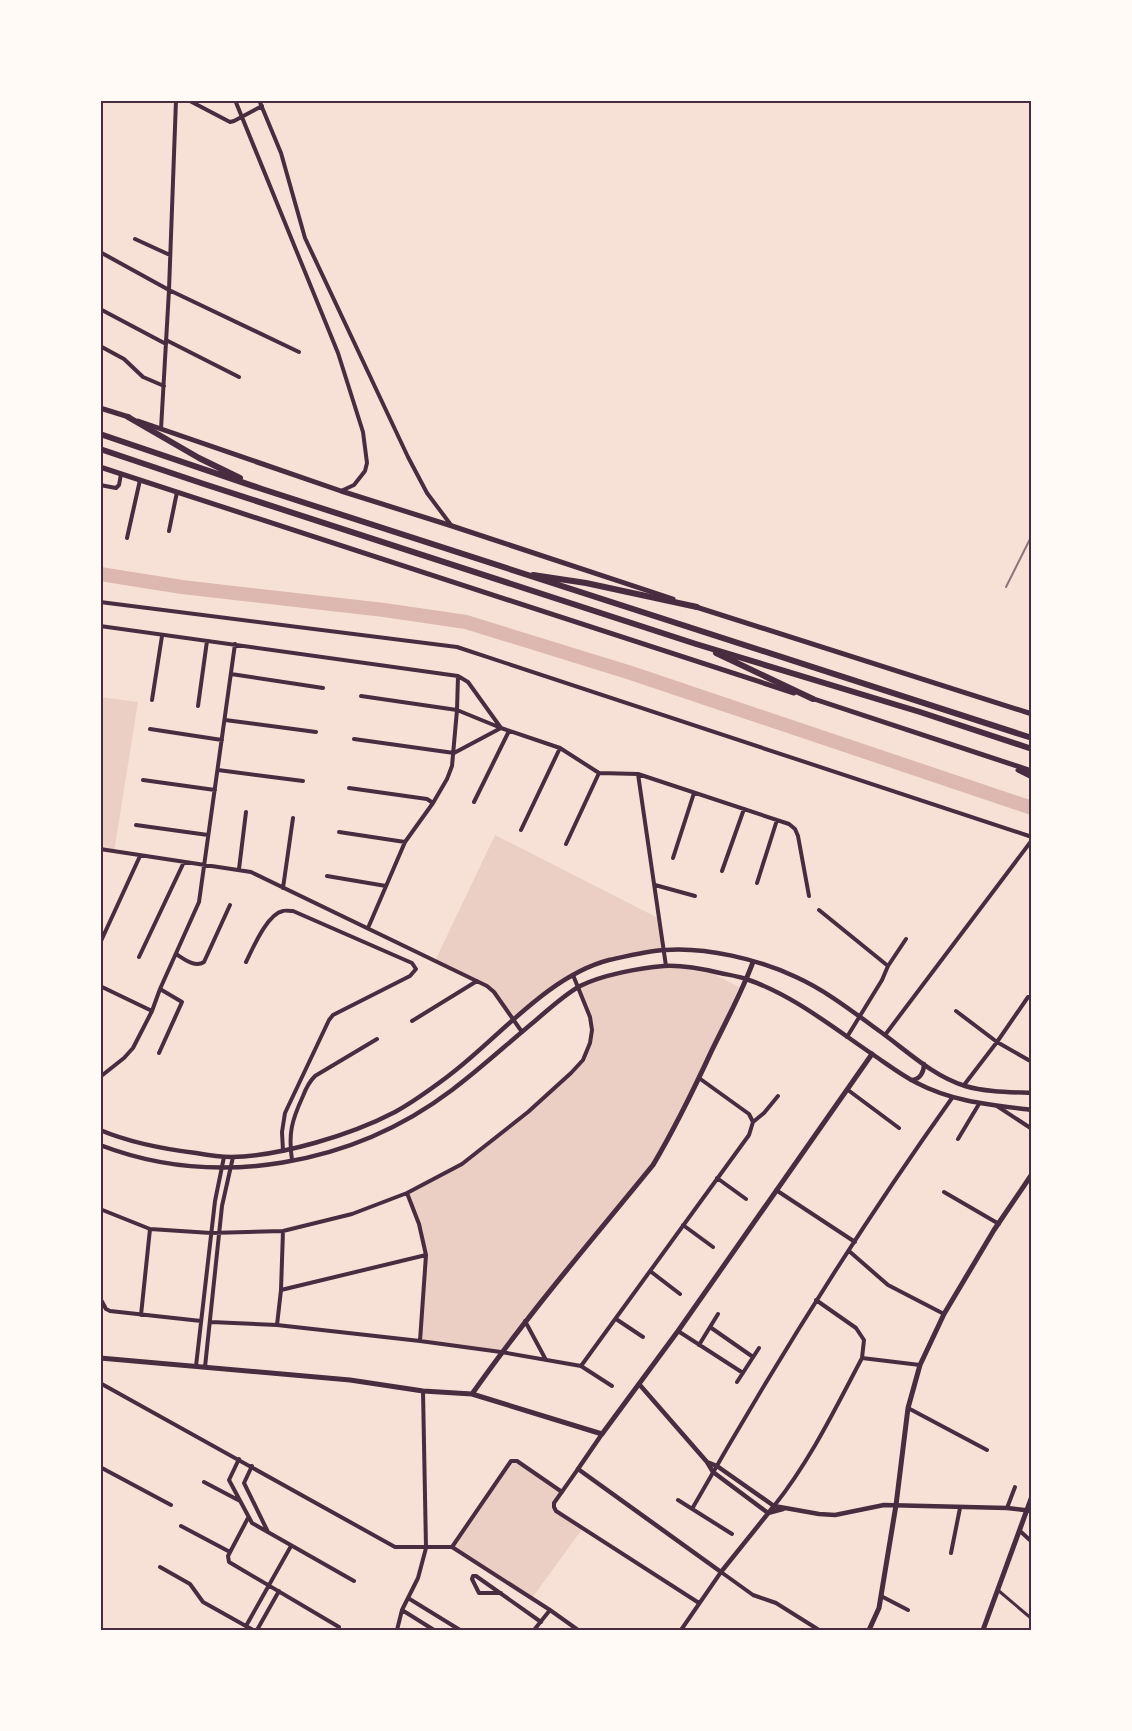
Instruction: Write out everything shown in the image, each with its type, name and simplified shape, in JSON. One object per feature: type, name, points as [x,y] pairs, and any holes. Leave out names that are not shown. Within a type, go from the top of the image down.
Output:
[{"type":"highway","points":[[128,417],[200,458],[262,489]]},
{"type":"highway","points":[[100,434],[521,574],[1032,738]]},
{"type":"highway","points":[[100,449],[696,644],[920,712],[1032,749]]},
{"type":"highway","points":[[521,574],[586,583],[697,607]]},
{"type":"highway","points":[[696,644],[813,699]]},
{"type":"main road","points":[[100,408],[341,491],[452,525],[697,607],[1013,708],[1032,712]]},
{"type":"main road","points":[[100,467],[1032,771]]},
{"type":"main road","points":[[1004,762],[1032,777]]},
{"type":"main road","points":[[472,1394],[525,1321],[653,1165],[699,1078],[753,962]]},
{"type":"main road","points":[[100,1358],[350,1380],[423,1391],[472,1394],[602,1434],[678,1331],[872,1054]]},
{"type":"main road","points":[[870,1630],[879,1608],[896,1505],[908,1408],[920,1365],[944,1314],[1032,1174]]},
{"type":"main road","points":[[983,1630],[1029,1510],[1032,1496]]},
{"type":"street","points":[[162,429],[176,100]]},
{"type":"street","points":[[188,100],[230,122],[262,106]]},
{"type":"street","points":[[235,100],[338,353],[363,432],[367,463],[365,471],[354,485],[341,491]]},
{"type":"street","points":[[259,100],[281,153],[305,238],[408,457],[427,493],[452,525]]},
{"type":"street","points":[[135,239],[170,255]]},
{"type":"street","points":[[100,252],[169,290],[298,352]]},
{"type":"street","points":[[100,309],[238,377]]},
{"type":"street","points":[[100,346],[124,359],[143,377],[164,387]]},
{"type":"street","points":[[100,485],[116,488],[122,474]]},
{"type":"street","points":[[127,538],[140,480]]},
{"type":"street","points":[[169,531],[177,492]]},
{"type":"street","points":[[100,602],[457,647],[1032,838],[885,1035]]},
{"type":"street","points":[[100,626],[458,676],[468,682],[501,728]]},
{"type":"street","points":[[152,700],[162,636]]},
{"type":"street","points":[[198,706],[207,640]]},
{"type":"street","points":[[100,1077],[133,1048],[152,1011],[199,902],[235,644]]},
{"type":"street","points":[[231,674],[323,688]]},
{"type":"street","points":[[368,928],[405,842],[433,803],[452,766],[458,676]]},
{"type":"street","points":[[361,696],[457,710],[560,748],[600,773],[638,774],[789,824],[798,836],[809,896]]},
{"type":"street","points":[[225,720],[316,732]]},
{"type":"street","points":[[354,739],[454,753],[501,728]]},
{"type":"street","points":[[150,729],[222,740]]},
{"type":"street","points":[[474,802],[509,731]]},
{"type":"street","points":[[521,830],[560,748]]},
{"type":"street","points":[[218,770],[303,781]]},
{"type":"street","points":[[566,844],[600,773]]},
{"type":"street","points":[[638,774],[666,966]]},
{"type":"street","points":[[143,780],[215,790]]},
{"type":"street","points":[[349,788],[427,800],[433,803]]},
{"type":"street","points":[[673,858],[694,793]]},
{"type":"street","points":[[723,872],[744,809]]},
{"type":"street","points":[[239,869],[246,812]]},
{"type":"street","points":[[283,888],[293,818]]},
{"type":"street","points":[[757,884],[777,820]]},
{"type":"street","points":[[136,825],[208,835]]},
{"type":"street","points":[[339,832],[405,842]]},
{"type":"street","points":[[100,849],[251,872],[477,981],[494,992],[522,1032]]},
{"type":"street","points":[[101,940],[140,856]]},
{"type":"street","points":[[139,957],[184,862]]},
{"type":"street","points":[[327,876],[386,886]]},
{"type":"street","points":[[655,885],[695,896]]},
{"type":"street","points":[[176,954],[196,965],[204,962],[230,905]]},
{"type":"street","points":[[246,962],[267,923],[283,910],[293,911],[412,963],[416,969],[410,976],[333,1015],[329,1020],[285,1113],[282,1132],[283,1151]]},
{"type":"street","points":[[819,910],[888,966]]},
{"type":"street","points":[[847,1037],[906,939]]},
{"type":"street","points":[[100,1130],[118,1138],[169,1150],[233,1157],[270,1154],[354,1130],[397,1110],[447,1077],[514,1020],[572,975],[607,961],[664,950],[706,951],[753,962],[797,977],[860,1016],[942,1076],[964,1085],[987,1090],[1032,1093]]},
{"type":"street","points":[[100,1145],[166,1163],[222,1167],[269,1166],[317,1156],[349,1146],[412,1118],[452,1090],[578,987],[603,976],[666,966],[704,969],[746,979],[791,1001],[911,1080],[952,1098],[979,1104],[1032,1110]]},
{"type":"street","points":[[100,1209],[150,1229],[211,1233],[283,1232],[352,1214],[407,1193],[462,1164],[528,1112],[583,1060],[590,1043],[592,1030],[590,1017],[572,975]]},
{"type":"street","points":[[412,1021],[477,981]]},
{"type":"street","points":[[100,986],[152,1011]]},
{"type":"street","points":[[159,1053],[182,1002],[160,989]]},
{"type":"street","points":[[964,1085],[1030,997]]},
{"type":"street","points":[[956,1011],[997,1042],[1032,1062]]},
{"type":"street","points":[[292,1161],[291,1124],[309,1082],[315,1076],[376,1039]]},
{"type":"street","points":[[911,1080],[919,1078],[924,1064]]},
{"type":"street","points":[[699,1078],[749,1114],[753,1122]]},
{"type":"street","points":[[848,1090],[899,1128]]},
{"type":"street","points":[[581,1366],[749,1136],[753,1122],[778,1096]]},
{"type":"street","points":[[692,1509],[816,1300],[906,1163],[952,1098]]},
{"type":"street","points":[[958,1139],[979,1104]]},
{"type":"street","points":[[996,1105],[1032,1129]]},
{"type":"street","points":[[196,1366],[215,1201],[224,1157]]},
{"type":"street","points":[[205,1367],[222,1206],[233,1157]]},
{"type":"street","points":[[717,1178],[746,1199]]},
{"type":"street","points":[[776,1190],[855,1242]]},
{"type":"street","points":[[944,1191],[999,1224]]},
{"type":"street","points":[[407,1193],[419,1224],[426,1256],[420,1341]]},
{"type":"street","points":[[683,1225],[713,1247]]},
{"type":"street","points":[[141,1315],[150,1229]]},
{"type":"street","points":[[277,1325],[283,1232]]},
{"type":"street","points":[[849,1251],[888,1285],[944,1314]]},
{"type":"street","points":[[281,1290],[426,1256]]},
{"type":"street","points":[[650,1271],[680,1294]]},
{"type":"street","points":[[100,1298],[106,1309],[110,1311],[201,1321]]},
{"type":"street","points":[[681,1630],[721,1572],[793,1482],[862,1358],[864,1340],[856,1328],[816,1300]]},
{"type":"street","points":[[699,1345],[718,1314]]},
{"type":"street","points":[[616,1319],[644,1337]]},
{"type":"street","points":[[525,1321],[546,1360]]},
{"type":"street","points":[[211,1322],[277,1325],[501,1352],[581,1366],[612,1386]]},
{"type":"street","points":[[710,1327],[753,1357]]},
{"type":"street","points":[[678,1331],[743,1373]]},
{"type":"street","points":[[737,1382],[759,1348]]},
{"type":"street","points":[[862,1358],[920,1365]]},
{"type":"street","points":[[100,1383],[395,1547],[452,1547],[578,1630]]},
{"type":"street","points":[[639,1384],[707,1462],[713,1472],[768,1513]]},
{"type":"street","points":[[397,1630],[402,1610],[418,1578],[426,1548],[423,1391]]},
{"type":"street","points":[[908,1408],[987,1450]]},
{"type":"street","points":[[602,1434],[554,1503],[556,1511],[699,1603]]},
{"type":"street","points":[[239,1460],[230,1479],[252,1523],[354,1581]]},
{"type":"street","points":[[452,1547],[513,1460],[562,1492]]},
{"type":"street","points":[[707,1462],[717,1466],[774,1506],[819,1514],[835,1515],[884,1505],[1029,1510]]},
{"type":"street","points":[[252,1466],[244,1483],[268,1533]]},
{"type":"street","points":[[100,1467],[171,1505]]},
{"type":"street","points":[[578,1468],[753,1595],[776,1603],[819,1630]]},
{"type":"street","points":[[204,1482],[240,1502]]},
{"type":"street","points":[[1007,1508],[1015,1487]]},
{"type":"street","points":[[678,1500],[732,1534]]},
{"type":"street","points":[[768,1513],[789,1508]]},
{"type":"street","points":[[951,1553],[960,1508]]},
{"type":"street","points":[[248,1518],[230,1552],[229,1562],[339,1627]]},
{"type":"street","points":[[181,1526],[230,1552]]},
{"type":"street","points":[[1020,1531],[1032,1542]]},
{"type":"street","points":[[246,1626],[291,1546]]},
{"type":"street","points":[[160,1567],[190,1584],[203,1602],[255,1630],[279,1591]]},
{"type":"street","points":[[501,1593],[479,1593],[472,1579],[473,1576],[476,1576],[501,1593],[541,1622]]},
{"type":"street","points":[[998,1589],[1032,1619]]},
{"type":"street","points":[[881,1596],[908,1610]]},
{"type":"street","points":[[408,1598],[460,1630]]},
{"type":"street","points":[[402,1610],[434,1630]]},
{"type":"street","points":[[534,1630],[550,1610]]},
{"type":"shaded area","points":[[100,697],[138,702],[114,852],[101,849]]},
{"type":"shaded area","points":[[495,835],[660,919],[664,950],[607,961],[573,975],[514,1020],[494,992],[477,981],[435,961]]},
{"type":"shaded area","points":[[666,966],[704,969],[739,987],[699,1078],[653,1165],[501,1352],[420,1341],[426,1255],[419,1224],[407,1193],[462,1164],[528,1112],[583,1059],[590,1043],[592,1030],[590,1017],[578,987],[603,976]]},
{"type":"shaded area","points":[[513,1460],[562,1492],[554,1507],[583,1528],[532,1598],[452,1547]]},
{"type":"waterway","points":[[100,574],[182,587],[384,610],[466,622],[631,673],[1032,808]]},
{"type":"railway","points":[[1006,587],[1032,535]]}]
